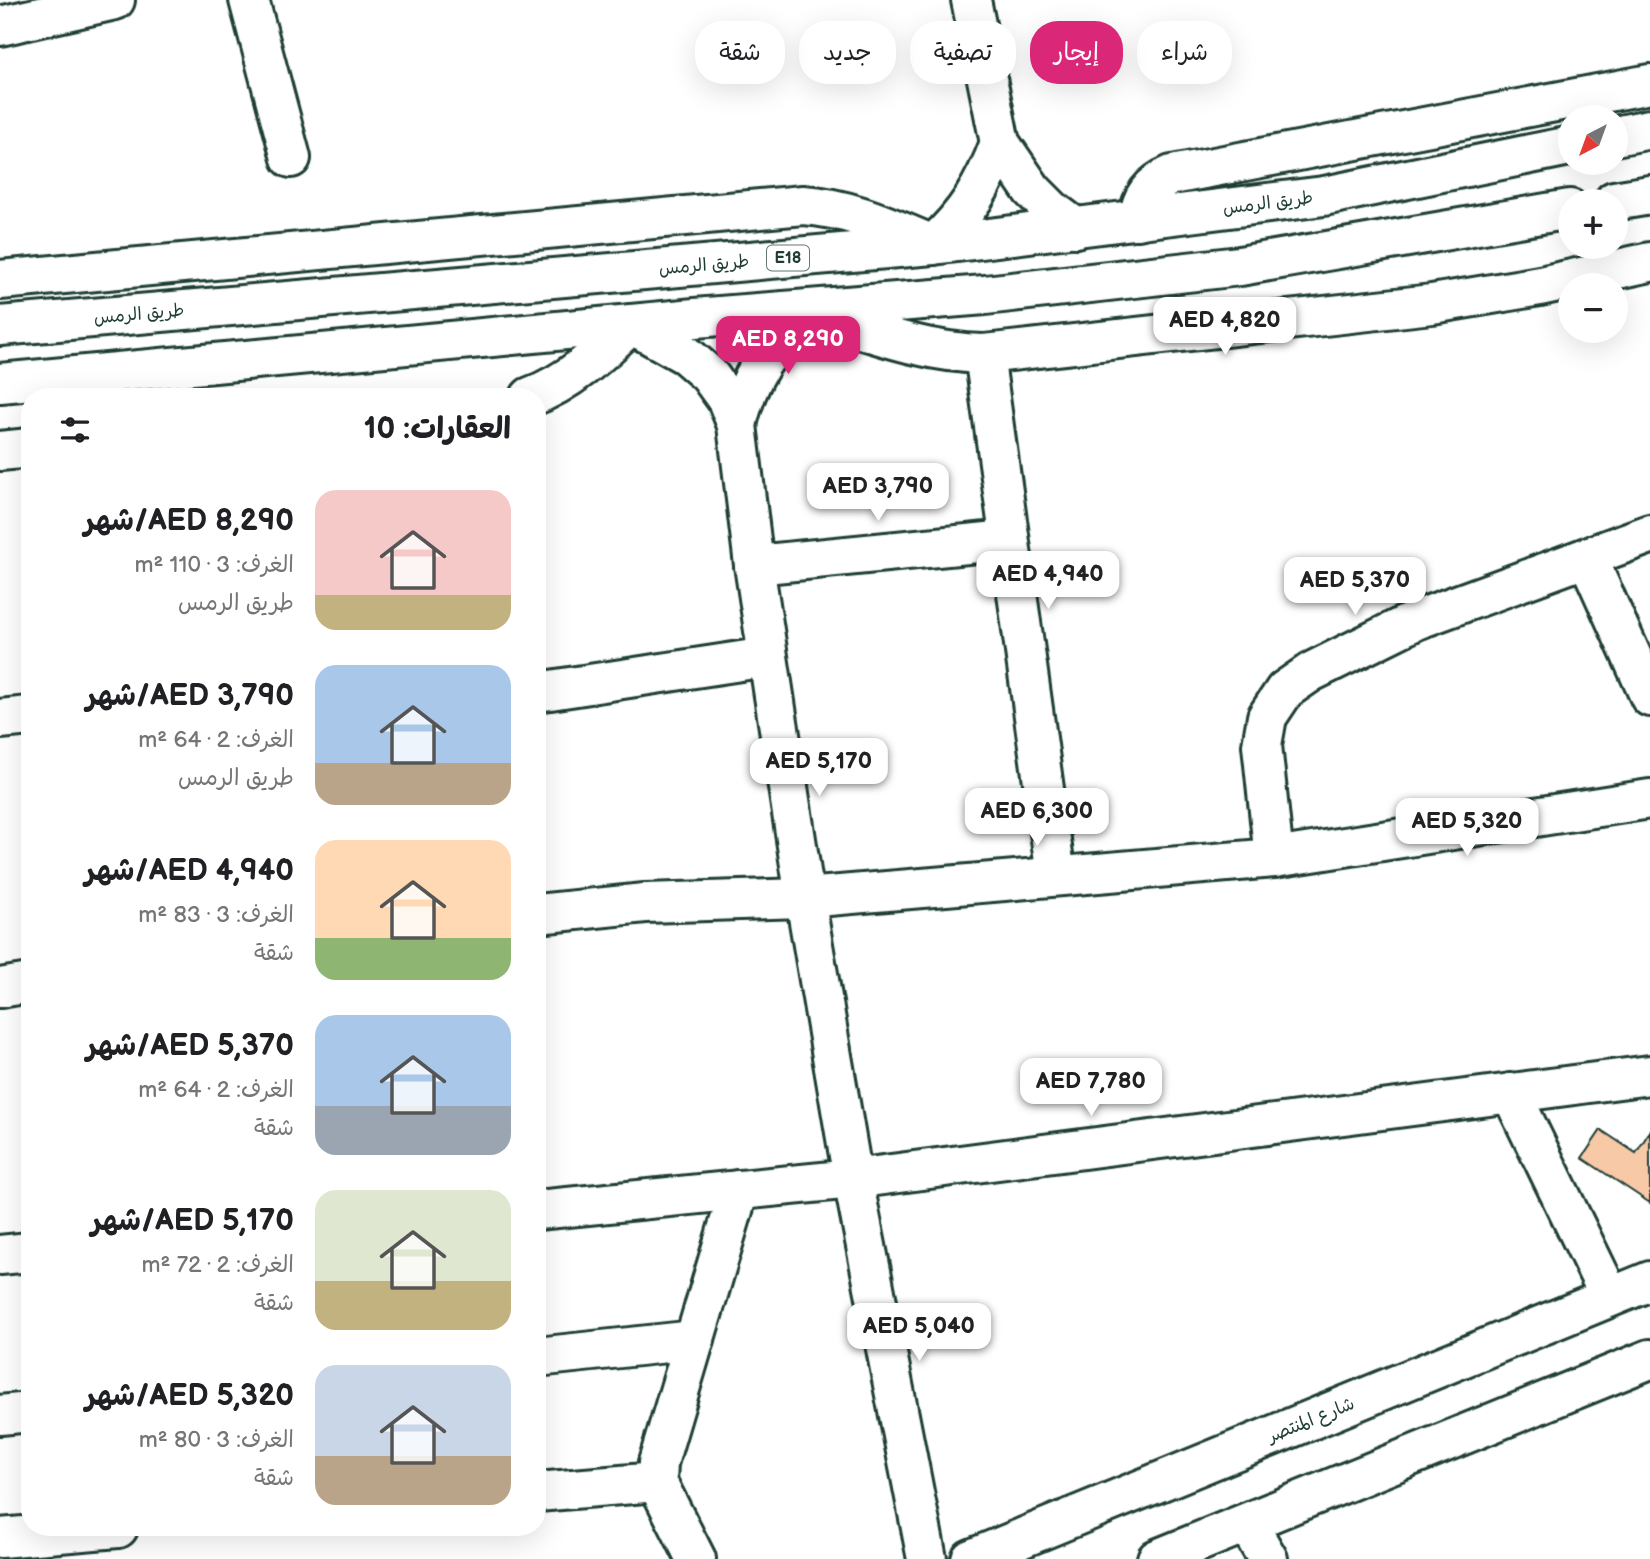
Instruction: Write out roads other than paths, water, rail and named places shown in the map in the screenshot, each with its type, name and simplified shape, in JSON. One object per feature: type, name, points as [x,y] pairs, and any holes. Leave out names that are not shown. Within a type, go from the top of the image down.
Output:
[{"type":"main road","points":[[0,26],[115,0]]},
{"type":"main road","points":[[249,0],[290,158]]},
{"type":"main road","points":[[971,0],[1000,143],[1032,190],[1053,211],[1076,228]]},
{"type":"main road","points":[[1138,220],[1139,208],[1151,188],[1172,175],[1650,84]]},
{"type":"main road","points":[[1628,133],[1650,129]]},
{"type":"main road","points":[[0,280],[803,205],[828,206],[851,212],[933,245],[955,224],[974,200],[1000,143]]},
{"type":"main road","name":"طريق الرمس","points":[[0,326],[933,245],[1324,196],[1558,148]]},
{"type":"main road","points":[[1628,199],[1650,195]]},
{"type":"main road","points":[[0,383],[631,324],[985,295],[1240,266],[1558,211]]},
{"type":"main road","points":[[804,311],[932,349],[958,354],[984,354],[1432,304],[1540,286],[1650,262]]},
{"type":"main road","points":[[737,425],[743,398],[769,349],[804,311]]},
{"type":"main road","points":[[546,391],[571,375],[631,324]]},
{"type":"main road","points":[[631,324],[686,355],[709,375],[727,400],[737,425],[767,657],[805,898],[853,1179],[926,1559]]},
{"type":"main road","points":[[984,354],[1056,876]]},
{"type":"main road","points":[[0,451],[21,450]]},
{"type":"main road","points":[[1274,858],[1262,746],[1267,718],[1285,690],[1311,672],[1416,621],[1650,534]]},
{"type":"main road","points":[[754,565],[1008,540]]},
{"type":"main road","points":[[1587,557],[1650,696]]},
{"type":"main road","points":[[546,691],[767,657]]},
{"type":"main road","points":[[0,719],[21,717]]},
{"type":"main road","points":[[546,913],[645,903],[805,898],[1274,858],[1650,799]]},
{"type":"main road","points":[[0,988],[21,984]]},
{"type":"main road","points":[[546,1209],[853,1179],[1650,1075]]},
{"type":"main road","points":[[1511,1093],[1610,1297]]},
{"type":"main road","points":[[696,1559],[657,1482],[658,1463],[739,1190]]},
{"type":"main road","points":[[0,1255],[21,1253]]},
{"type":"main road","name":"شارع المنتصر","points":[[971,1559],[1650,1281]]},
{"type":"main road","points":[[546,1356],[695,1340]]},
{"type":"main road","points":[[1157,1559],[1650,1359]]},
{"type":"main road","points":[[0,1415],[21,1413]]},
{"type":"main road","points":[[546,1491],[657,1482]]},
{"type":"main road","points":[[1247,1523],[1268,1559]]},
{"type":"main road","points":[[0,1538],[24,1536]]}]
